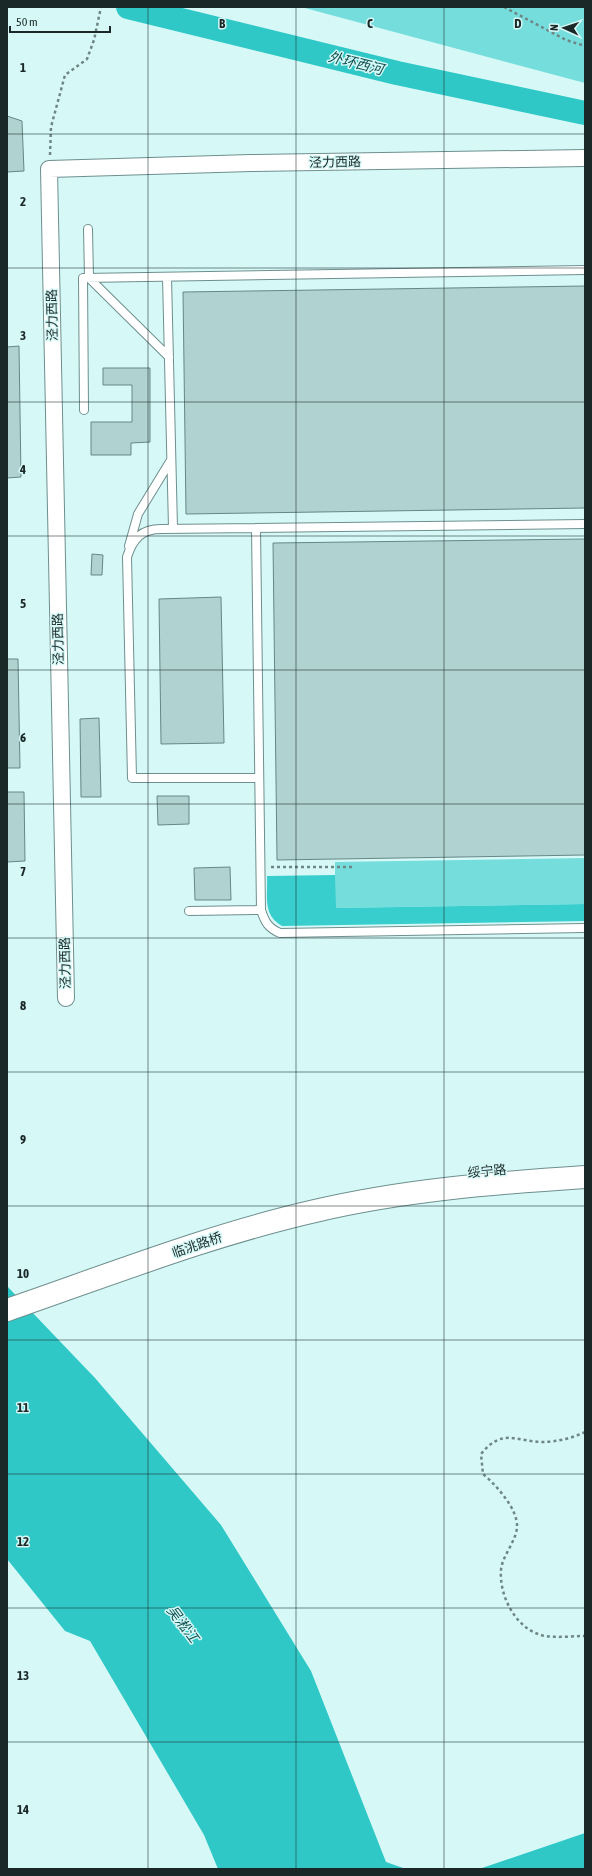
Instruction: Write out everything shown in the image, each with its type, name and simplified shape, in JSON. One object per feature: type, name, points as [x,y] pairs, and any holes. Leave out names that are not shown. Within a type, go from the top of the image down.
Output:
[{"type":"main road","name":"绥宁路","points":[[390,1189],[474,1172],[585,1163]]},
{"type":"main road","name":"绥宁路","points":[[390,1189],[475,1186],[585,1177]]},
{"type":"main road","name":"临洮路桥","points":[[7,1295],[240,1216],[314,1196],[390,1189]]},
{"type":"main road","name":"临洮路桥","points":[[7,1310],[244,1230],[390,1189]]},
{"type":"street","name":"泾力西路","points":[[66,998],[49,169],[251,163],[585,158]]},
{"type":"lane","points":[[88,230],[89,278],[169,357]]},
{"type":"lane","points":[[84,410],[83,278],[585,270]]},
{"type":"lane","points":[[167,277],[173,528]]},
{"type":"lane","points":[[172,460],[138,514],[132,530],[128,557],[132,778],[259,778]]},
{"type":"lane","points":[[128,557],[131,544],[140,535],[150,529],[585,524]]},
{"type":"lane","points":[[256,528],[261,910],[265,922],[270,929],[280,933],[585,928]]},
{"type":"lane","points":[[189,911],[261,910]]},
{"type":"path","points":[[49,169],[51,127],[65,75],[87,59],[94,40],[101,7]]},
{"type":"path","points":[[504,7],[566,40],[585,46]]},
{"type":"path","points":[[260,867],[354,867]]},
{"type":"path","points":[[585,1432],[562,1440],[542,1442],[511,1436],[490,1443],[481,1454],[483,1474],[493,1482],[511,1505],[517,1527],[501,1570],[503,1592],[513,1615],[526,1627],[544,1636],[585,1636]]},
{"type":"shaded area","points":[[301,7],[585,7],[585,83]]},
{"type":"shaded area","points":[[585,858],[585,904],[335,908],[335,862]]},
{"type":"shaded area","points":[[335,875],[336,908],[585,904],[585,921],[282,926],[271,916],[267,904],[267,876]]},
{"type":"water","name":"吴淞江","points":[[7,1286],[95,1378],[221,1525],[311,1671],[386,1862],[406,1869],[218,1869],[204,1835],[90,1641],[65,1631],[7,1559]]},
{"type":"water","points":[[585,1833],[585,1869],[479,1869]]},
{"type":"building","points":[[7,116],[22,121],[24,171],[7,172]]},
{"type":"building","points":[[585,286],[585,508],[186,514],[183,292]]},
{"type":"building","points":[[19,346],[21,477],[7,478],[7,347]]},
{"type":"building","points":[[103,368],[150,368],[150,442],[131,443],[131,455],[91,455],[91,422],[132,422],[132,385],[103,385]]},
{"type":"building","points":[[585,539],[585,855],[277,860],[273,543]]},
{"type":"building","points":[[92,554],[103,555],[102,575],[91,575]]},
{"type":"building","points":[[221,597],[224,743],[161,744],[159,599]]},
{"type":"building","points":[[7,659],[18,659],[20,768],[7,768]]},
{"type":"building","points":[[99,718],[101,797],[81,797],[80,719]]},
{"type":"building","points":[[7,792],[24,792],[25,861],[7,862]]},
{"type":"building","points":[[157,796],[189,796],[189,824],[158,825]]},
{"type":"building","points":[[230,867],[231,900],[195,900],[194,868]]},
{"type":"waterway","name":"外环西河","points":[[128,7],[397,73],[585,113]]}]
